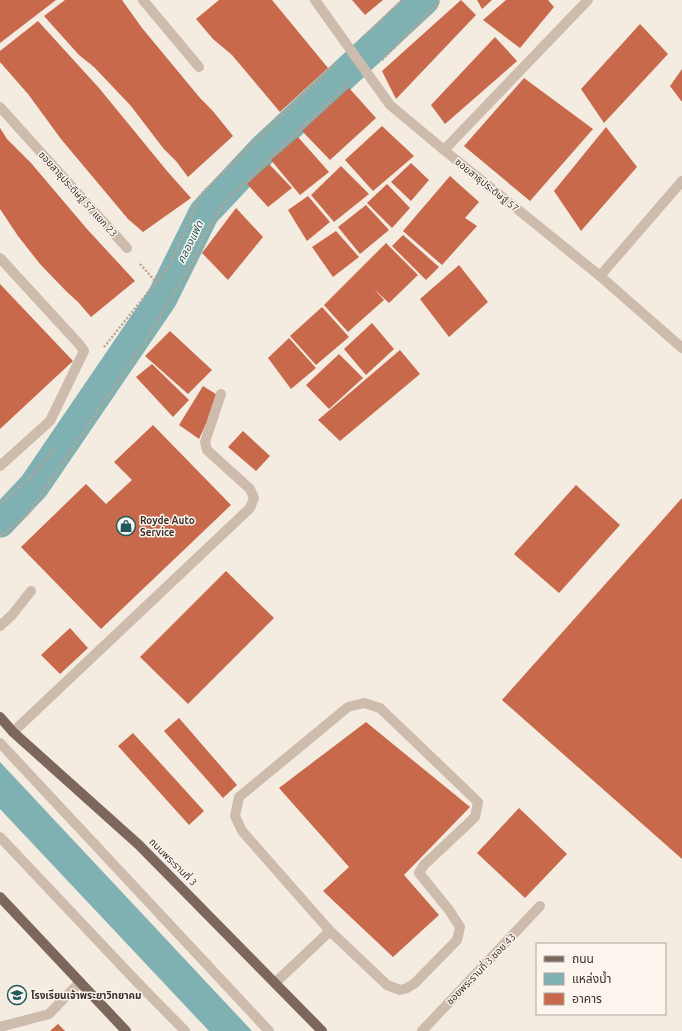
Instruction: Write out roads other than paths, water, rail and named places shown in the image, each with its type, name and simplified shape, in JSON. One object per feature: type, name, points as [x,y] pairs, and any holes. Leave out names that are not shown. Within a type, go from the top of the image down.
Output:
[{"type":"main road","name":"ถนนพระรามที่ 3","points":[[0,717],[13,732],[139,845],[322,1031]]},
{"type":"main road","points":[[0,897],[126,1031]]},
{"type":"street","points":[[143,0],[200,67]]},
{"type":"street","name":"ซอยสาธุประดิษฐ์ 57","points":[[315,0],[390,105],[600,276],[682,346]]},
{"type":"street","points":[[444,150],[588,0]]},
{"type":"street","name":"ซอยสาธุประดิษฐ์ 57 แยก 23","points":[[0,107],[127,248]]},
{"type":"street","points":[[600,276],[682,181]]},
{"type":"street","points":[[0,258],[84,351],[50,421],[0,466]]},
{"type":"street","points":[[13,732],[250,508],[254,498],[250,489],[207,450],[205,442],[221,394]]},
{"type":"street","points":[[0,626],[31,591]]},
{"type":"street","points":[[364,703],[380,708],[478,802],[474,817],[424,866],[419,873],[449,910],[460,927],[457,940],[415,983],[408,988],[400,990],[387,985],[330,931],[242,831],[235,816],[239,797],[348,708],[364,703]]},
{"type":"street","points":[[0,743],[269,1031]]},
{"type":"street","points":[[0,837],[185,1031]]},
{"type":"street","name":"ซอยพระรามที่ 3 ซอย 43","points":[[422,1031],[540,906]]},
{"type":"street","points":[[275,983],[330,931]]},
{"type":"street","points":[[0,1027],[49,1014],[80,982]]},
{"type":"water","points":[[0,762],[252,1031],[209,1031],[0,809]]},
{"type":"waterway","name":"คลองแฟด","points":[[0,522],[34,486],[162,298],[204,213],[264,149],[424,0]]},
{"type":"place","name":"Royde Auto Service","points":[[126,526]]},
{"type":"place","name":"โรงเรียนเจ้าพระยาวิทยาคม","points":[[17,995]]}]
